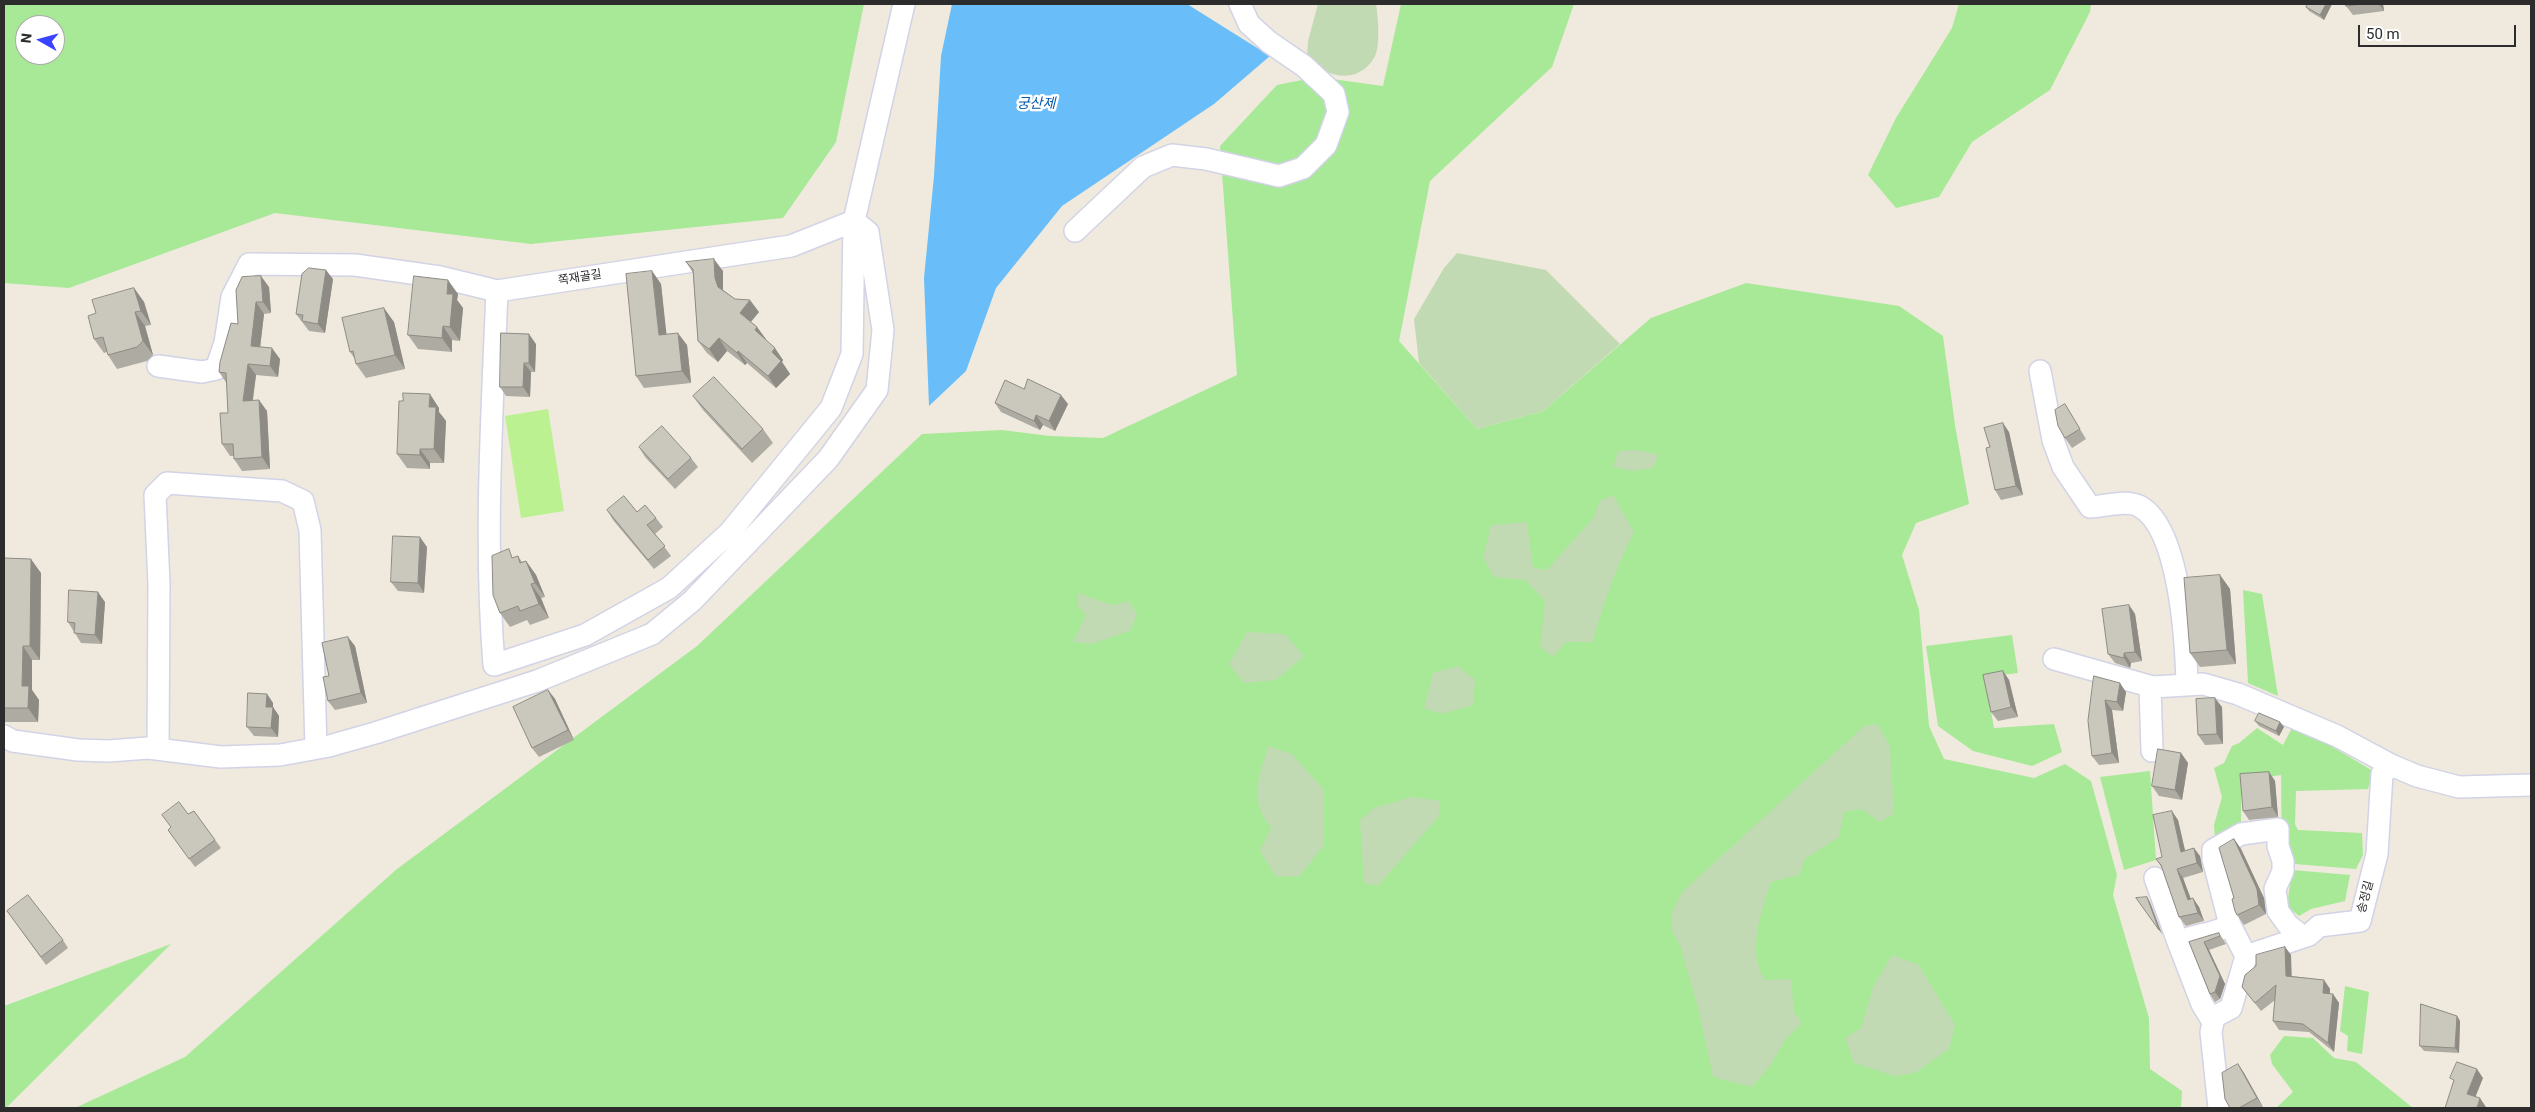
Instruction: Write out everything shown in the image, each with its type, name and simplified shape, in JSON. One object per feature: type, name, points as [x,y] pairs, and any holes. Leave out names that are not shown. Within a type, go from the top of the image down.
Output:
[{"type":"street","points":[[497,291],[491,460],[491,635],[494,665],[585,635],[669,588],[730,532],[831,408],[852,354],[854,221],[904,4]]},
{"type":"street","points":[[1075,231],[1143,167],[1172,155],[1206,159],[1279,176],[1302,168],[1326,144],[1338,112],[1334,94],[1304,66],[1269,42],[1249,24],[1240,4]]},
{"type":"street","points":[[4,736],[13,742],[78,750],[158,749],[221,757],[280,755],[375,734],[537,681],[652,634],[692,601],[828,459],[878,390],[883,330],[868,232],[854,221]]},
{"type":"street","name":"쪽재골길","points":[[158,366],[202,372],[216,369],[225,344],[232,297],[249,264],[355,265],[440,276],[497,291],[791,246],[854,221]]},
{"type":"street","points":[[2040,371],[2053,440],[2063,466],[2090,507],[2128,502],[2139,506],[2152,516],[2165,542],[2178,586],[2186,643],[2187,685]]},
{"type":"street","points":[[158,749],[159,592],[155,495],[167,483],[282,491],[303,501],[310,530],[316,748]]},
{"type":"street","points":[[2054,659],[2150,686],[2203,684],[2238,694],[2337,736],[2391,765],[2417,776],[2459,787],[2531,785]]},
{"type":"street","points":[[2150,686],[2152,751]]},
{"type":"street","name":"송정길","points":[[2246,956],[2303,936],[2320,926],[2360,921],[2378,854],[2382,774],[2391,765]]},
{"type":"street","points":[[2219,1108],[2212,1032],[2213,1022],[2214,1017],[2231,1008],[2246,956],[2230,925],[2216,875],[2213,850],[2241,834],[2278,829],[2278,846],[2283,861],[2283,871],[2275,889],[2278,911],[2288,925],[2303,936]]},
{"type":"street","points":[[2154,878],[2202,1004],[2213,1022]]},
{"type":"street","points":[[2178,942],[2190,936],[2200,937],[2230,925]]},
{"type":"green space","points":[[4,4],[864,4],[836,142],[783,218],[531,244],[275,213],[69,288],[4,283]]},
{"type":"green space","points":[[1318,4],[1376,4],[1378,47],[1374,58],[1367,67],[1351,75],[1342,76],[1324,71],[1307,61],[1308,41]]},
{"type":"green space","points":[[1401,4],[1574,4],[1552,67],[1430,181],[1399,341],[1477,429],[1543,411],[1651,318],[1746,283],[1899,306],[1943,336],[1955,425],[1969,504],[1916,523],[1902,555],[1919,610],[1929,726],[1944,759],[2034,778],[2065,764],[2091,781],[2117,875],[2113,895],[2149,1018],[2150,1069],[2182,1091],[2181,1108],[75,1108],[185,1057],[397,869],[697,646],[922,434],[1002,430],[1050,436],[1103,438],[1237,375],[1220,146],[1277,85],[1317,77],[1383,86]]},
{"type":"green space","points":[[1959,4],[2091,4],[2090,12],[2050,90],[1972,142],[1939,197],[1896,208],[1868,175],[1896,118],[1952,28]]},
{"type":"green space","points":[[1457,253],[1546,270],[1620,344],[1543,411],[1477,429],[1419,363],[1414,319],[1444,268]]},
{"type":"green space","points":[[548,409],[564,511],[521,518],[505,416]]},
{"type":"green space","points":[[1638,450],[1659,455],[1653,468],[1633,471],[1613,467],[1618,451]]},
{"type":"green space","points":[[1613,495],[1634,532],[1610,586],[1593,642],[1566,642],[1553,657],[1540,647],[1545,601],[1525,580],[1494,577],[1483,558],[1491,525],[1527,522],[1533,568],[1547,570],[1593,518],[1600,501]]},
{"type":"green space","points":[[2243,590],[2262,594],[2278,696],[2248,683]]},
{"type":"green space","points":[[1078,593],[1112,605],[1129,601],[1137,614],[1130,631],[1092,644],[1073,642],[1086,615],[1078,606]]},
{"type":"green space","points":[[1247,632],[1285,634],[1304,656],[1276,680],[1244,683],[1229,664]]},
{"type":"green space","points":[[2012,635],[2018,673],[1985,677],[1994,728],[2054,724],[2062,752],[2032,766],[1973,751],[1938,726],[1926,646]]},
{"type":"green space","points":[[1458,666],[1475,680],[1473,705],[1441,714],[1424,708],[1433,673]]},
{"type":"green space","points":[[1877,724],[1890,746],[1894,814],[1880,822],[1861,809],[1844,812],[1839,837],[1805,859],[1799,875],[1771,882],[1760,918],[1756,944],[1759,968],[1765,980],[1791,979],[1794,1012],[1802,1023],[1785,1040],[1770,1066],[1752,1087],[1713,1077],[1698,1008],[1680,945],[1672,931],[1671,914],[1682,892],[1864,726]]},
{"type":"green space","points":[[2294,724],[2373,771],[2368,789],[2296,791],[2295,824],[2298,830],[2362,833],[2363,855],[2356,869],[2295,864],[2290,857],[2283,835],[2281,775],[2241,781],[2241,826],[2215,838],[2214,825],[2222,797],[2214,768],[2224,763],[2232,746],[2239,743],[2257,728],[2283,745]]},
{"type":"green space","points":[[1268,746],[1292,754],[1324,790],[1324,845],[1300,876],[1276,877],[1260,851],[1271,828],[1264,817],[1258,797],[1259,779]]},
{"type":"green space","points":[[2150,771],[2156,860],[2124,870],[2100,777]]},
{"type":"green space","points":[[1412,797],[1440,801],[1439,816],[1378,886],[1364,883],[1360,820],[1374,808]]},
{"type":"green space","points":[[2292,870],[2350,875],[2345,901],[2311,909],[2299,916],[2287,906]]},
{"type":"green space","points":[[171,944],[6,1108],[4,1108],[4,1006]]},
{"type":"green space","points":[[1892,955],[1919,965],[1955,1025],[1949,1049],[1915,1073],[1895,1076],[1854,1063],[1845,1038],[1861,1028],[1873,987]]},
{"type":"green space","points":[[2345,986],[2369,992],[2362,1054],[2347,1051],[2348,1036],[2340,1031]]},
{"type":"green space","points":[[2284,1036],[2313,1038],[2334,1058],[2356,1062],[2413,1108],[2276,1108],[2293,1092],[2272,1064],[2270,1055]]},
{"type":"water","name":"궁산제","points":[[952,4],[1187,4],[1270,56],[1214,104],[1062,206],[996,288],[966,371],[929,406],[924,278],[934,176],[941,56]]},
{"type":"building","points":[[2308,4],[2326,4],[2320,15],[2306,7]]},
{"type":"building","points":[[714,259],[715,278],[718,287],[735,299],[750,300],[740,313],[757,327],[755,330],[775,348],[772,352],[781,361],[768,376],[719,338],[709,349],[698,341],[693,269],[686,262]]},
{"type":"building","points":[[309,268],[326,270],[318,324],[302,321],[303,315],[296,314],[302,274]]},
{"type":"building","points":[[652,271],[659,335],[678,333],[682,371],[636,376],[626,274]]},
{"type":"building","points":[[261,276],[263,302],[256,302],[251,346],[272,348],[270,366],[248,364],[243,401],[259,400],[262,457],[234,459],[233,444],[222,444],[220,413],[228,413],[226,373],[219,372],[220,362],[231,323],[238,324],[236,290],[242,277]]},
{"type":"building","points":[[414,276],[448,280],[447,294],[453,294],[450,327],[443,326],[442,338],[408,335]]},
{"type":"building","points":[[134,288],[141,311],[135,312],[143,341],[137,347],[108,355],[103,337],[94,339],[88,316],[96,313],[92,300]]},
{"type":"building","points":[[384,308],[395,355],[356,364],[353,351],[350,352],[342,318]]},
{"type":"building","points":[[501,333],[529,334],[529,363],[524,363],[523,387],[500,387]]},
{"type":"building","points":[[714,377],[763,429],[742,449],[693,396]]},
{"type":"building","points":[[1028,379],[1061,395],[1049,421],[1036,415],[1034,421],[995,403],[1005,380],[1024,389]]},
{"type":"building","points":[[403,393],[430,394],[429,407],[436,407],[434,449],[420,449],[420,455],[397,454],[399,401],[403,401]]},
{"type":"building","points":[[2065,404],[2080,429],[2065,438],[2058,426],[2055,410]]},
{"type":"building","points":[[2003,423],[2016,486],[1995,490],[1986,448],[1990,447],[1984,428]]},
{"type":"building","points":[[662,426],[691,458],[668,479],[639,447]]},
{"type":"building","points":[[624,496],[637,512],[645,505],[656,518],[647,525],[665,546],[648,560],[607,510]]},
{"type":"building","points":[[393,536],[420,537],[418,583],[391,582]]},
{"type":"building","points":[[509,549],[512,558],[518,556],[520,563],[526,561],[535,583],[531,584],[539,604],[520,611],[518,606],[500,613],[493,595],[492,556]]},
{"type":"building","points":[[4,558],[31,559],[30,646],[23,646],[22,686],[29,686],[28,708],[4,708]]},
{"type":"building","points":[[2220,575],[2227,650],[2190,653],[2184,578]]},
{"type":"building","points":[[69,590],[98,592],[95,635],[74,633],[75,623],[68,622]]},
{"type":"building","points":[[2129,605],[2135,652],[2124,653],[2124,658],[2108,654],[2102,609]]},
{"type":"building","points":[[348,637],[361,693],[328,701],[323,677],[329,676],[322,643]]},
{"type":"building","points":[[2003,671],[2011,707],[1991,712],[1983,675]]},
{"type":"building","points":[[2094,676],[2120,683],[2117,702],[2105,700],[2112,753],[2092,756],[2088,721]]},
{"type":"building","points":[[548,690],[568,730],[532,748],[513,707]]},
{"type":"building","points":[[248,693],[267,694],[266,707],[273,707],[271,728],[247,727]]},
{"type":"building","points":[[2215,698],[2217,734],[2198,735],[2196,699]]},
{"type":"building","points":[[2259,713],[2280,722],[2276,731],[2255,721]]},
{"type":"building","points":[[2158,749],[2181,753],[2175,790],[2152,786]]},
{"type":"building","points":[[2269,772],[2272,807],[2243,811],[2240,774]]},
{"type":"building","points":[[179,802],[188,814],[194,811],[215,840],[189,859],[168,830],[171,827],[162,815]]},
{"type":"building","points":[[2172,811],[2181,852],[2194,848],[2197,863],[2177,869],[2188,900],[2193,898],[2198,913],[2179,917],[2161,865],[2156,859],[2162,857],[2153,815]]},
{"type":"building","points":[[2234,839],[2257,889],[2259,905],[2237,915],[2232,899],[2234,898],[2219,848]]},
{"type":"building","points":[[28,895],[63,940],[41,957],[7,911]]},
{"type":"building","points":[[2147,897],[2159,930],[2136,898]]},
{"type":"building","points":[[2219,933],[2220,936],[2204,942],[2220,976],[2215,992],[2210,994],[2189,942]]},
{"type":"building","points":[[2285,947],[2286,976],[2324,980],[2323,993],[2333,994],[2328,1043],[2303,1024],[2273,1021],[2276,985],[2255,1003],[2242,987],[2245,975],[2256,966],[2256,955]]},
{"type":"building","points":[[2421,1004],[2457,1016],[2455,1048],[2420,1046]]},
{"type":"building","points":[[2457,1062],[2477,1069],[2467,1094],[2480,1098],[2477,1108],[2445,1108],[2454,1080],[2450,1078]]},
{"type":"building","points":[[2238,1064],[2257,1098],[2239,1108],[2230,1108],[2225,1099],[2222,1073]]}]
